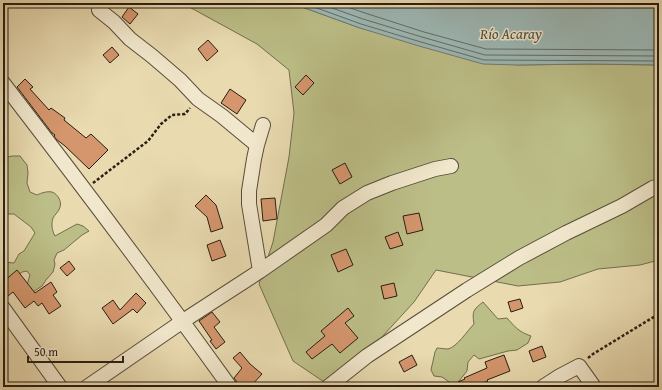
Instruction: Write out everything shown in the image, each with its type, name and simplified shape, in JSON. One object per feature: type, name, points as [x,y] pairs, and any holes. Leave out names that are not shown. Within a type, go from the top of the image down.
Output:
[{"type":"street","points":[[98,10],[114,22],[130,39],[180,80],[198,99],[222,116],[257,145]]},
{"type":"street","points":[[3,83],[85,189],[230,387]]},
{"type":"street","points":[[260,271],[249,204],[251,174],[257,145],[263,126]]},
{"type":"street","points":[[87,387],[183,321],[260,271],[326,225],[343,208],[367,193],[435,169],[451,166]]},
{"type":"street","points":[[328,387],[367,356],[467,290],[519,258],[659,186]]},
{"type":"street","points":[[3,308],[60,387]]},
{"type":"street","points":[[543,387],[579,366],[594,387]]},
{"type":"path","points":[[85,189],[148,141],[161,124],[172,115],[185,114],[198,99]]},
{"type":"path","points":[[579,366],[593,354],[652,318],[659,316]]},
{"type":"green space","points":[[182,3],[291,3],[360,28],[517,65],[659,65],[659,260],[640,265],[598,269],[560,282],[518,286],[436,270],[414,302],[359,362],[327,384],[293,361],[259,284],[273,242],[289,157],[294,113],[289,70],[257,44]]},
{"type":"green space","points":[[20,156],[27,165],[27,183],[30,192],[37,195],[44,192],[52,192],[59,198],[60,207],[53,218],[52,223],[55,236],[77,224],[83,226],[89,231],[64,250],[57,253],[54,260],[55,264],[53,272],[42,286],[33,292],[26,288],[30,275],[27,271],[22,272],[14,279],[3,283],[3,262],[14,263],[19,254],[24,251],[35,233],[31,227],[14,214],[3,214],[3,158]]},
{"type":"green space","points":[[483,302],[498,319],[507,318],[523,333],[531,336],[528,343],[517,350],[479,359],[474,355],[468,362],[467,371],[455,386],[442,377],[434,376],[431,370],[437,348],[448,349],[458,342],[474,324],[474,311]]},
{"type":"water","name":"Río Acaray","points":[[291,3],[659,3],[659,65],[483,64],[360,28]]},
{"type":"building","points":[[129,7],[138,14],[130,24],[122,17]]},
{"type":"building","points":[[208,40],[218,51],[207,61],[198,49]]},
{"type":"building","points":[[112,47],[119,55],[110,63],[103,55]]},
{"type":"building","points":[[306,75],[314,83],[303,95],[295,87]]},
{"type":"building","points":[[25,79],[33,87],[30,89],[49,110],[51,108],[65,118],[64,120],[86,138],[91,134],[108,150],[89,169],[56,139],[54,136],[55,135],[17,87]]},
{"type":"building","points":[[230,89],[246,100],[237,114],[221,103]]},
{"type":"building","points":[[345,163],[352,177],[340,184],[332,170]]},
{"type":"building","points":[[206,195],[216,205],[223,228],[211,232],[207,217],[195,206]]},
{"type":"building","points":[[275,198],[277,219],[263,221],[261,199]]},
{"type":"building","points":[[419,213],[423,230],[407,234],[403,216]]},
{"type":"building","points":[[398,232],[403,245],[390,249],[385,237]]},
{"type":"building","points":[[220,240],[226,256],[212,261],[207,245]]},
{"type":"building","points":[[346,249],[353,265],[338,272],[331,255]]},
{"type":"building","points":[[69,261],[75,269],[67,276],[60,268]]},
{"type":"building","points":[[17,270],[35,293],[51,282],[57,292],[53,295],[61,306],[49,314],[42,303],[38,306],[34,301],[25,308],[13,292],[3,300],[3,282]]},
{"type":"building","points":[[394,283],[397,296],[384,299],[381,286]]},
{"type":"building","points":[[136,293],[146,303],[137,313],[133,309],[113,324],[102,308],[113,300],[120,310]]},
{"type":"building","points":[[520,299],[523,308],[511,312],[508,302]]},
{"type":"building","points":[[348,308],[354,316],[345,323],[358,338],[340,353],[332,344],[312,359],[306,352],[325,336],[321,331]]},
{"type":"building","points":[[212,312],[220,322],[214,327],[225,342],[216,349],[210,341],[212,340],[199,321]]},
{"type":"building","points":[[542,346],[546,357],[533,362],[529,351]]},
{"type":"building","points":[[240,352],[250,364],[262,374],[250,387],[238,387],[234,378],[242,368],[233,358]]},
{"type":"building","points":[[412,355],[417,365],[404,372],[399,362]]},
{"type":"building","points":[[504,355],[510,371],[473,387],[447,387],[487,368],[485,362]]}]
